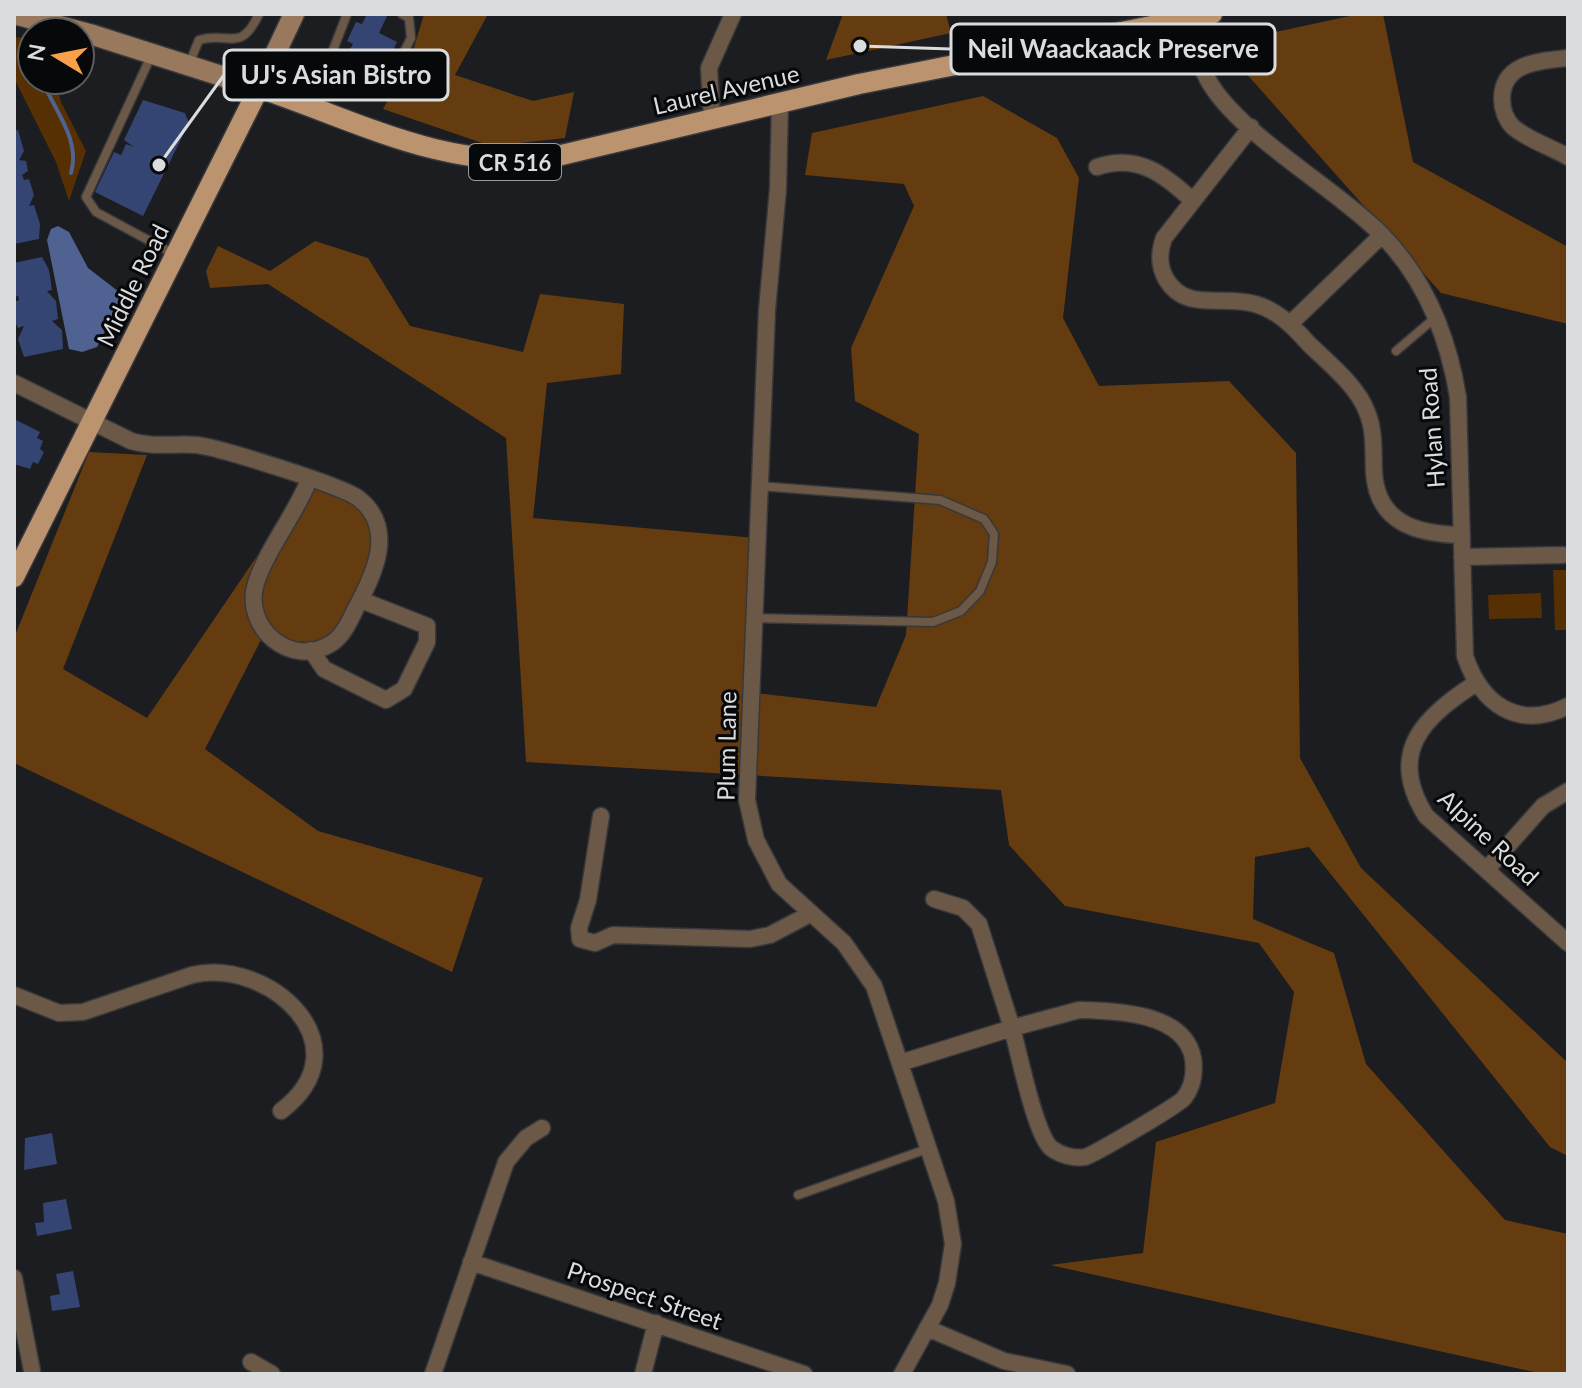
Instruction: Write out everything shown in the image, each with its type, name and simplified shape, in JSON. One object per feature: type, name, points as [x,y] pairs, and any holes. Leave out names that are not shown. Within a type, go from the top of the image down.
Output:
[{"type":"main road","name":"Laurel Avenue","points":[[259,88],[433,151],[490,162],[549,158],[780,102],[1212,14]]},
{"type":"main road","name":"Middle Road","points":[[14,577],[259,88]]},
{"type":"street","name":"Middle Road","points":[[259,88],[294,14]]},
{"type":"street","points":[[712,119],[709,68],[733,14]]},
{"type":"street","name":"Hylan Road","points":[[1191,18],[1205,76],[1218,96],[1382,235],[1407,265],[1436,316],[1450,356],[1458,397],[1465,656],[1476,683]]},
{"type":"street","points":[[96,36],[259,88]]},
{"type":"street","points":[[1568,58],[1519,67],[1505,83],[1502,101],[1508,121],[1515,129],[1568,157]]},
{"type":"street","name":"Plum Lane","points":[[780,102],[746,787],[752,825],[764,859],[779,884],[844,943],[867,973],[881,1001],[946,1201],[953,1244],[947,1283],[902,1374]]},
{"type":"street","points":[[1251,127],[1172,226],[1160,250],[1160,264],[1170,285],[1192,300],[1252,303],[1270,309],[1290,324],[1363,402],[1372,427],[1377,491],[1392,517],[1419,532],[1461,535]]},
{"type":"street","points":[[1097,167],[1120,162],[1148,166],[1170,179],[1193,201]]},
{"type":"street","points":[[1290,324],[1382,235]]},
{"type":"street","points":[[14,383],[92,423],[142,444],[201,446],[341,489],[357,498],[373,516],[378,529],[379,557],[361,600],[334,642],[311,650],[288,649],[271,640],[257,622],[253,609],[256,583],[309,480]]},
{"type":"street","points":[[1462,557],[1563,555]]},
{"type":"street","points":[[311,650],[324,669],[386,700],[404,689],[427,642],[427,626],[361,600]]},
{"type":"street","points":[[1476,683],[1488,699],[1512,712],[1544,715],[1568,706]]},
{"type":"street","name":"Alpine Road","points":[[1476,683],[1425,721],[1412,747],[1410,776],[1415,798],[1426,816],[1568,943]]},
{"type":"street","points":[[1487,869],[1543,806],[1568,791]]},
{"type":"street","points":[[601,816],[588,900],[579,928],[580,939],[595,943],[613,935],[750,939],[770,935],[810,914]]},
{"type":"street","points":[[900,1063],[1012,1028],[1079,1010],[1156,1020],[1169,1025],[1188,1045],[1194,1066],[1193,1079],[1186,1096],[1175,1108],[1108,1142],[1098,1152],[1086,1157],[1063,1155],[1040,1135],[1012,1028],[979,924],[963,908],[934,899]]},
{"type":"street","points":[[14,995],[59,1013],[83,1012],[192,975],[205,972],[237,975],[293,1005],[303,1016],[314,1042],[315,1067],[309,1084],[281,1111]]},
{"type":"street","points":[[433,1374],[506,1162],[526,1138],[542,1128]]},
{"type":"street","name":"Prospect Street","points":[[471,1262],[804,1374]]},
{"type":"street","points":[[14,1278],[32,1371]]},
{"type":"street","points":[[643,1374],[656,1323]]},
{"type":"street","points":[[927,1328],[1004,1361],[1067,1374]]},
{"type":"street","points":[[251,1362],[272,1374]]},
{"type":"lane","points":[[188,65],[199,40],[238,40],[253,27],[259,14]]},
{"type":"lane","points":[[347,14],[328,63],[379,89],[387,87],[411,38],[405,16]]},
{"type":"lane","points":[[152,54],[86,197],[96,212],[175,254]]},
{"type":"lane","points":[[1396,351],[1436,316]]},
{"type":"lane","points":[[754,618],[933,622],[961,611],[980,591],[992,562],[994,534],[984,519],[940,500],[760,486]]},
{"type":"lane","points":[[798,1195],[927,1149]]},
{"type":"path","points":[[335,94],[341,82]]},
{"type":"shaded area","points":[[424,14],[488,14],[455,75],[533,101],[574,92],[565,138],[491,146],[383,109],[410,61]]},
{"type":"shaded area","points":[[843,14],[946,14],[951,33],[826,60]]},
{"type":"shaded area","points":[[1359,14],[1383,14],[1413,162],[1568,247],[1568,324],[1441,293],[1220,44]]},
{"type":"shaded area","points":[[14,37],[16,82],[14,78]]},
{"type":"shaded area","points":[[23,96],[59,96],[86,151],[69,201],[56,162]]},
{"type":"shaded area","points":[[983,96],[1057,138],[1079,178],[1063,318],[1099,386],[1229,381],[1296,453],[1300,758],[1361,868],[1568,1063],[1568,1156],[1550,1147],[1309,847],[1255,857],[1253,919],[1334,953],[1366,1064],[1505,1220],[1568,1234],[1568,1374],[1543,1374],[1050,1265],[1143,1253],[1156,1142],[1275,1103],[1294,992],[1259,943],[1065,906],[1009,845],[1001,790],[526,762],[506,438],[268,284],[210,288],[206,271],[218,246],[270,271],[315,241],[368,258],[410,326],[523,352],[540,294],[624,304],[621,374],[547,383],[533,518],[755,538],[747,692],[876,707],[906,635],[919,434],[855,401],[851,348],[914,206],[904,184],[805,175],[812,133]]},
{"type":"shaded area","points":[[89,452],[147,455],[63,669],[147,718],[304,487],[342,488],[379,532],[366,582],[328,644],[262,638],[205,749],[318,831],[483,878],[452,972],[14,763],[14,638]]},
{"type":"shaded area","points":[[1553,570],[1568,570],[1568,630],[1555,630]]},
{"type":"shaded area","points":[[1541,593],[1542,618],[1489,619],[1488,595]]},
{"type":"water","points":[[58,226],[69,232],[88,268],[123,295],[97,347],[82,352],[69,349],[47,240],[51,229]]},
{"type":"building","points":[[367,14],[388,14],[379,33],[397,42],[387,62],[368,52],[365,59],[349,51],[353,44],[347,41],[356,22],[362,24]]},
{"type":"building","points":[[143,100],[185,113],[189,123],[143,216],[95,192],[114,152],[121,155],[126,144],[134,147],[124,140]]},
{"type":"building","points":[[18,130],[24,151],[19,160],[26,161],[28,171],[22,175],[24,180],[29,179],[34,195],[29,206],[34,205],[40,224],[39,239],[14,244],[14,131]]},
{"type":"building","points":[[42,257],[49,270],[52,290],[47,291],[56,301],[58,319],[52,321],[62,330],[63,349],[24,357],[18,339],[24,326],[18,328],[14,320],[14,302],[19,300],[18,296],[14,297],[14,263]]},
{"type":"building","points":[[14,419],[40,432],[37,438],[43,441],[40,449],[44,452],[38,464],[33,462],[30,469],[14,464]]},
{"type":"building","points":[[52,1133],[57,1164],[24,1170],[25,1138]]},
{"type":"building","points":[[66,1199],[72,1229],[37,1236],[35,1223],[44,1222],[43,1203]]},
{"type":"building","points":[[73,1271],[80,1307],[52,1311],[50,1296],[60,1294],[56,1274]]},
{"type":"waterway","points":[[50,96],[65,125],[72,148],[71,173]]},
{"type":"place","name":"Neil Waackaack Preserve","points":[[860,46]]},
{"type":"place","name":"UJ's Asian Bistro","points":[[159,165]]}]
